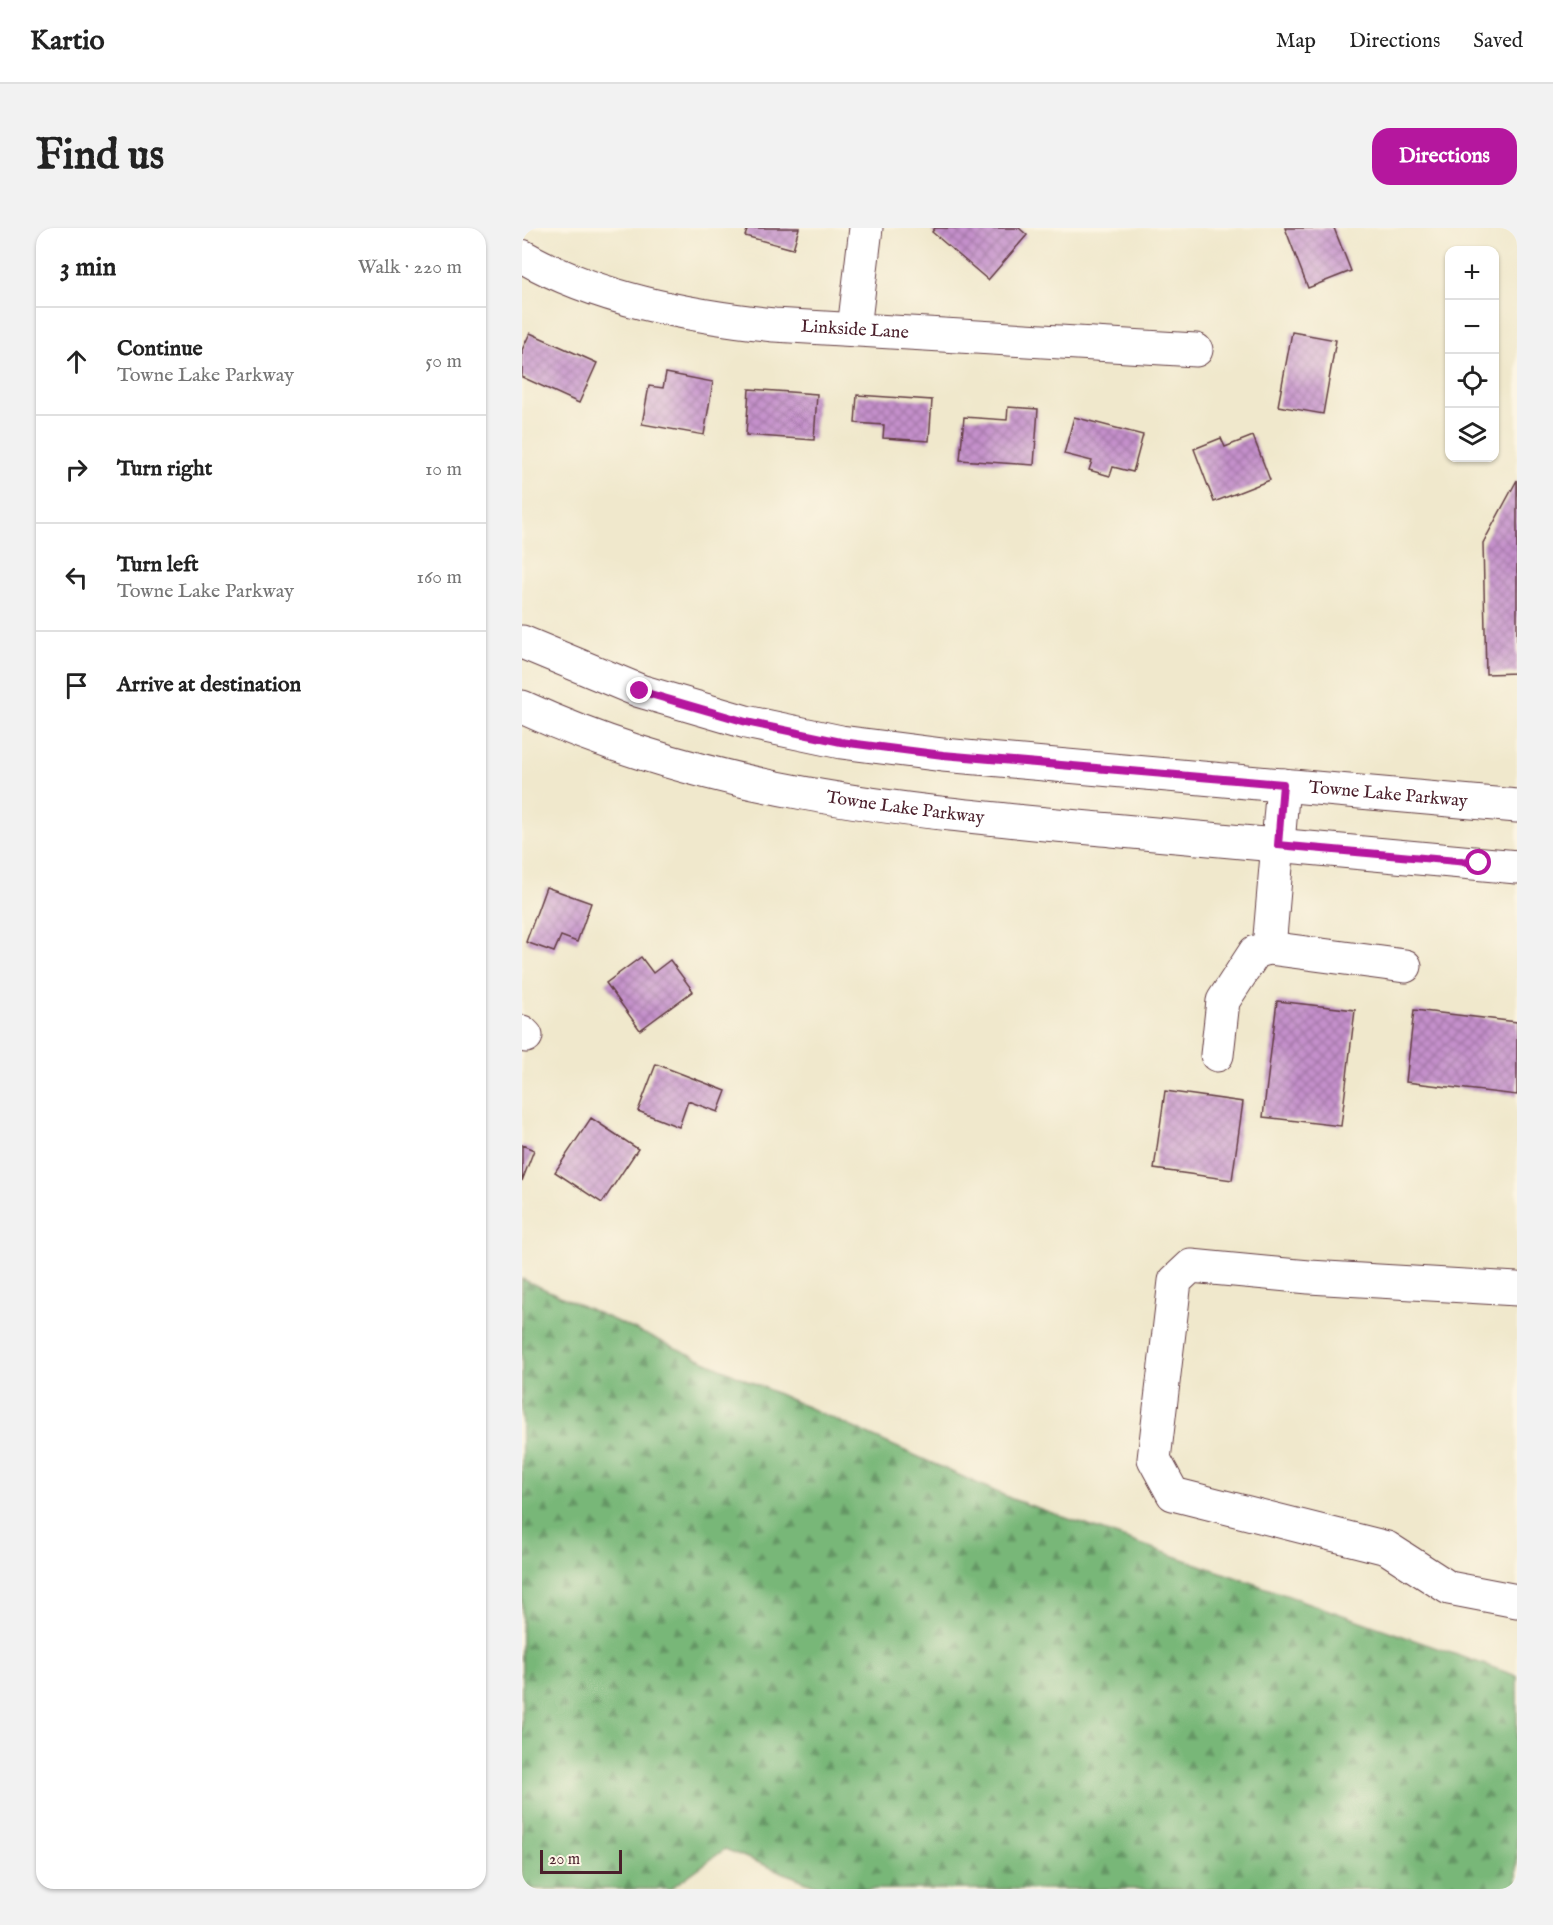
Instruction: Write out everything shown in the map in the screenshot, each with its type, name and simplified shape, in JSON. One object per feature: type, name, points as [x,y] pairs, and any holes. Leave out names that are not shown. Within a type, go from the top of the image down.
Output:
[{"type":"main road","points":[[854,329],[866,228]]},
{"type":"main road","name":"Linkside Lane","points":[[522,256],[581,282],[706,318],[774,325],[1196,350]]},
{"type":"main road","name":"Towne Lake Parkway","points":[[522,642],[640,691],[746,722],[841,742],[943,755],[1517,806]]},
{"type":"main road","name":"Towne Lake Parkway","points":[[522,707],[660,760],[813,797],[920,811],[1517,867]]},
{"type":"main road","points":[[1269,948],[1283,784]]},
{"type":"main road","points":[[1217,1055],[1221,1009],[1226,994],[1255,952],[1269,948],[1405,966]]},
{"type":"main road","points":[[1517,1288],[1309,1277],[1191,1266],[1175,1281],[1154,1459],[1173,1494],[1387,1548],[1449,1588],[1517,1601]]},
{"type":"green space","points":[[522,1279],[1012,1499],[1517,1676],[1517,1889],[824,1889],[725,1849],[670,1889],[522,1889]]},
{"type":"building","points":[[748,228],[799,228],[793,249],[745,236]]},
{"type":"building","points":[[935,228],[1019,228],[1027,235],[988,280],[932,232]]},
{"type":"building","points":[[1285,228],[1334,228],[1351,271],[1308,288]]},
{"type":"building","points":[[1292,332],[1336,340],[1323,414],[1278,406]]},
{"type":"building","points":[[530,333],[597,363],[579,403],[522,377],[522,350]]},
{"type":"building","points":[[666,373],[713,382],[704,435],[642,424],[649,386],[663,388]]},
{"type":"building","points":[[749,389],[817,394],[814,440],[746,435]]},
{"type":"building","points":[[857,395],[932,400],[929,441],[883,438],[884,425],[855,423]]},
{"type":"building","points":[[1008,407],[1038,409],[1034,465],[960,460],[964,417],[1007,420]]},
{"type":"building","points":[[1074,417],[1143,435],[1133,472],[1113,467],[1110,476],[1089,470],[1092,461],[1064,454]]},
{"type":"building","points":[[1253,436],[1270,480],[1214,502],[1194,449],[1221,438],[1225,447]]},
{"type":"building","points":[[1517,480],[1517,673],[1486,674],[1483,543]]},
{"type":"building","points":[[546,887],[591,903],[577,942],[561,936],[554,952],[526,942]]},
{"type":"building","points":[[641,957],[653,973],[670,960],[693,991],[640,1030],[606,983]]},
{"type":"building","points":[[1277,1001],[1355,1010],[1341,1126],[1263,1117]]},
{"type":"building","points":[[1414,1010],[1517,1022],[1517,1095],[1406,1082]]},
{"type":"building","points":[[656,1064],[726,1091],[718,1112],[688,1101],[679,1127],[638,1111]]},
{"type":"building","points":[[1165,1091],[1243,1102],[1232,1180],[1154,1169]]},
{"type":"building","points":[[591,1118],[638,1149],[602,1203],[555,1172]]},
{"type":"building","points":[[522,1145],[534,1150],[522,1181]]},
{"type":"route","points":[[640,691],[746,722],[841,742],[943,755],[1283,784],[1278,845],[1479,863]]}]
